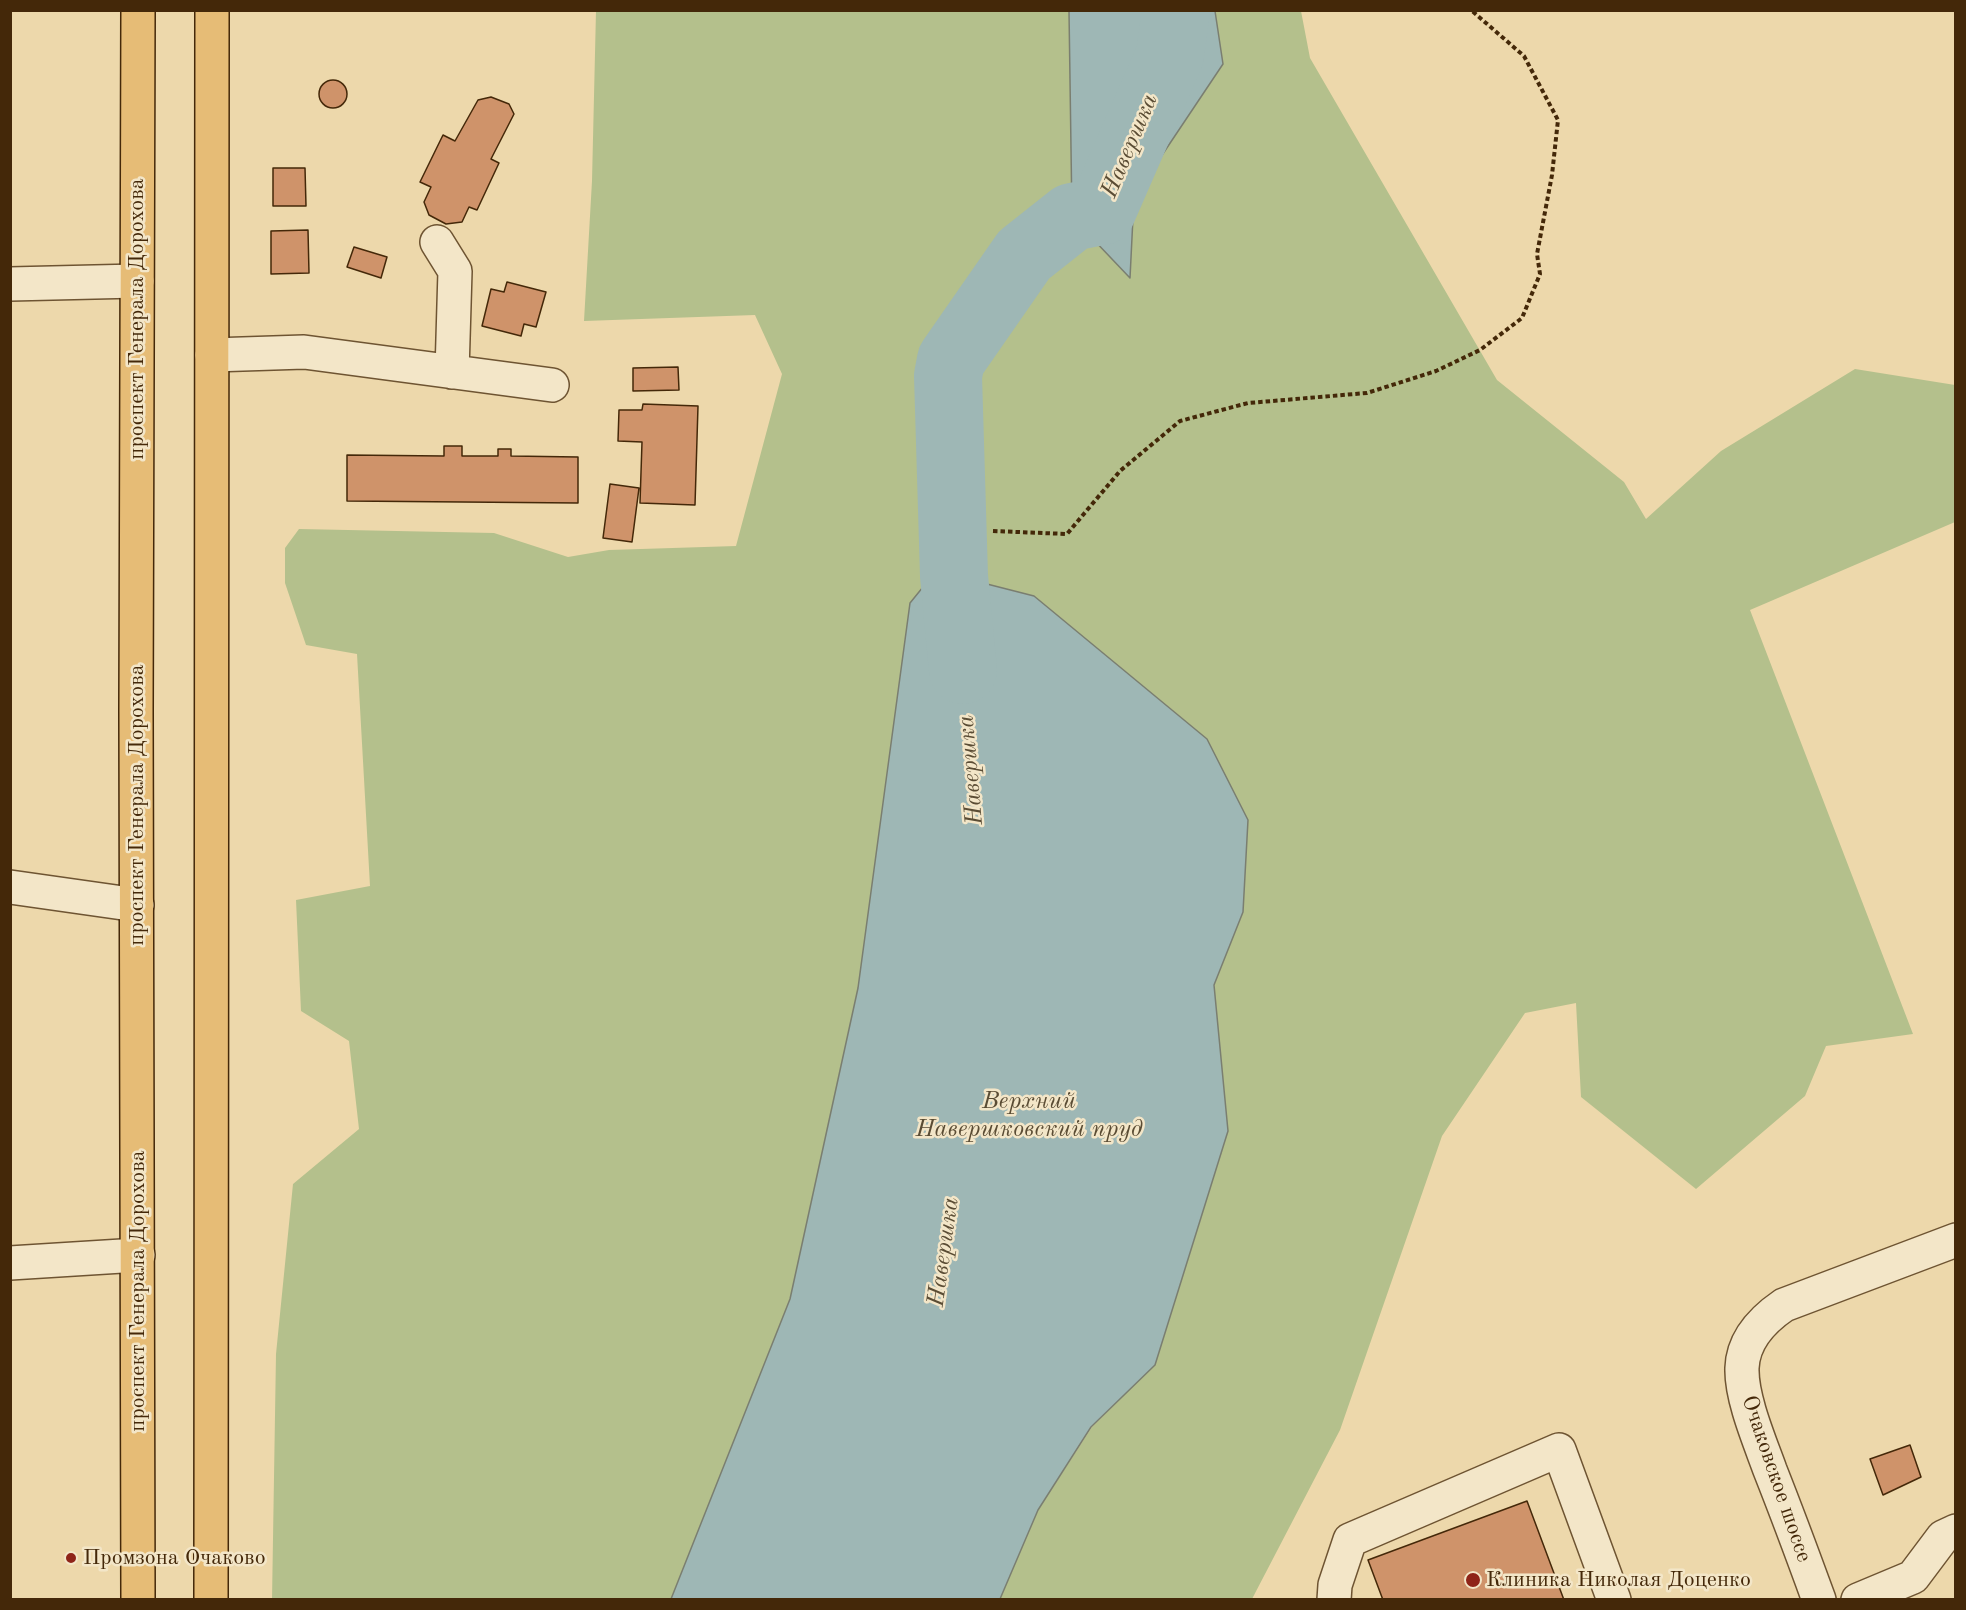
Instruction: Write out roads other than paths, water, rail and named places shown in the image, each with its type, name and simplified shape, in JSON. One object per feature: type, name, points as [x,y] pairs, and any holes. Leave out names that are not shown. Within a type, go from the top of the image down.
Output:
[{"type":"main road","name":"проспект Генерала Дорохова","points":[[138,10],[138,1599]]},
{"type":"main road","points":[[211,1599],[212,10]]},
{"type":"street","points":[[437,243],[455,271],[452,372]]},
{"type":"street","points":[[10,284],[137,281]]},
{"type":"street","points":[[212,355],[304,352],[552,385]]},
{"type":"street","points":[[10,887],[137,905]]},
{"type":"street","name":"Очаковское шоссе","points":[[1819,1599],[1755,1430],[1744,1387],[1742,1368],[1749,1341],[1761,1323],[1784,1305],[1956,1240]]},
{"type":"street","points":[[10,1263],[138,1256]]},
{"type":"street","points":[[1334,1599],[1335,1585],[1350,1540],[1368,1530],[1559,1450],[1614,1599]]},
{"type":"street","points":[[1858,1599],[1913,1576],[1943,1536],[1956,1531]]},
{"type":"water","points":[[1069,11],[1215,11],[1223,64],[1134,197],[1130,278],[1072,217]]},
{"type":"water","name":"Верхний Навершковский пруд","points":[[936,571],[1034,596],[1207,739],[1248,820],[1243,912],[1214,985],[1228,1131],[1155,1365],[1091,1427],[1038,1510],[1000,1599],[671,1599],[790,1299],[858,988],[910,603]]},
{"type":"waterway","name":"Навершка","points":[[963,670],[954,576],[948,376],[951,360],[1024,255],[1072,217],[1102,211],[1170,55],[1176,10]]},
{"type":"place","name":"Промзона Очаково","points":[[71,1558]]},
{"type":"place","name":"Клиника Николая Доценко","points":[[1473,1580]]}]
